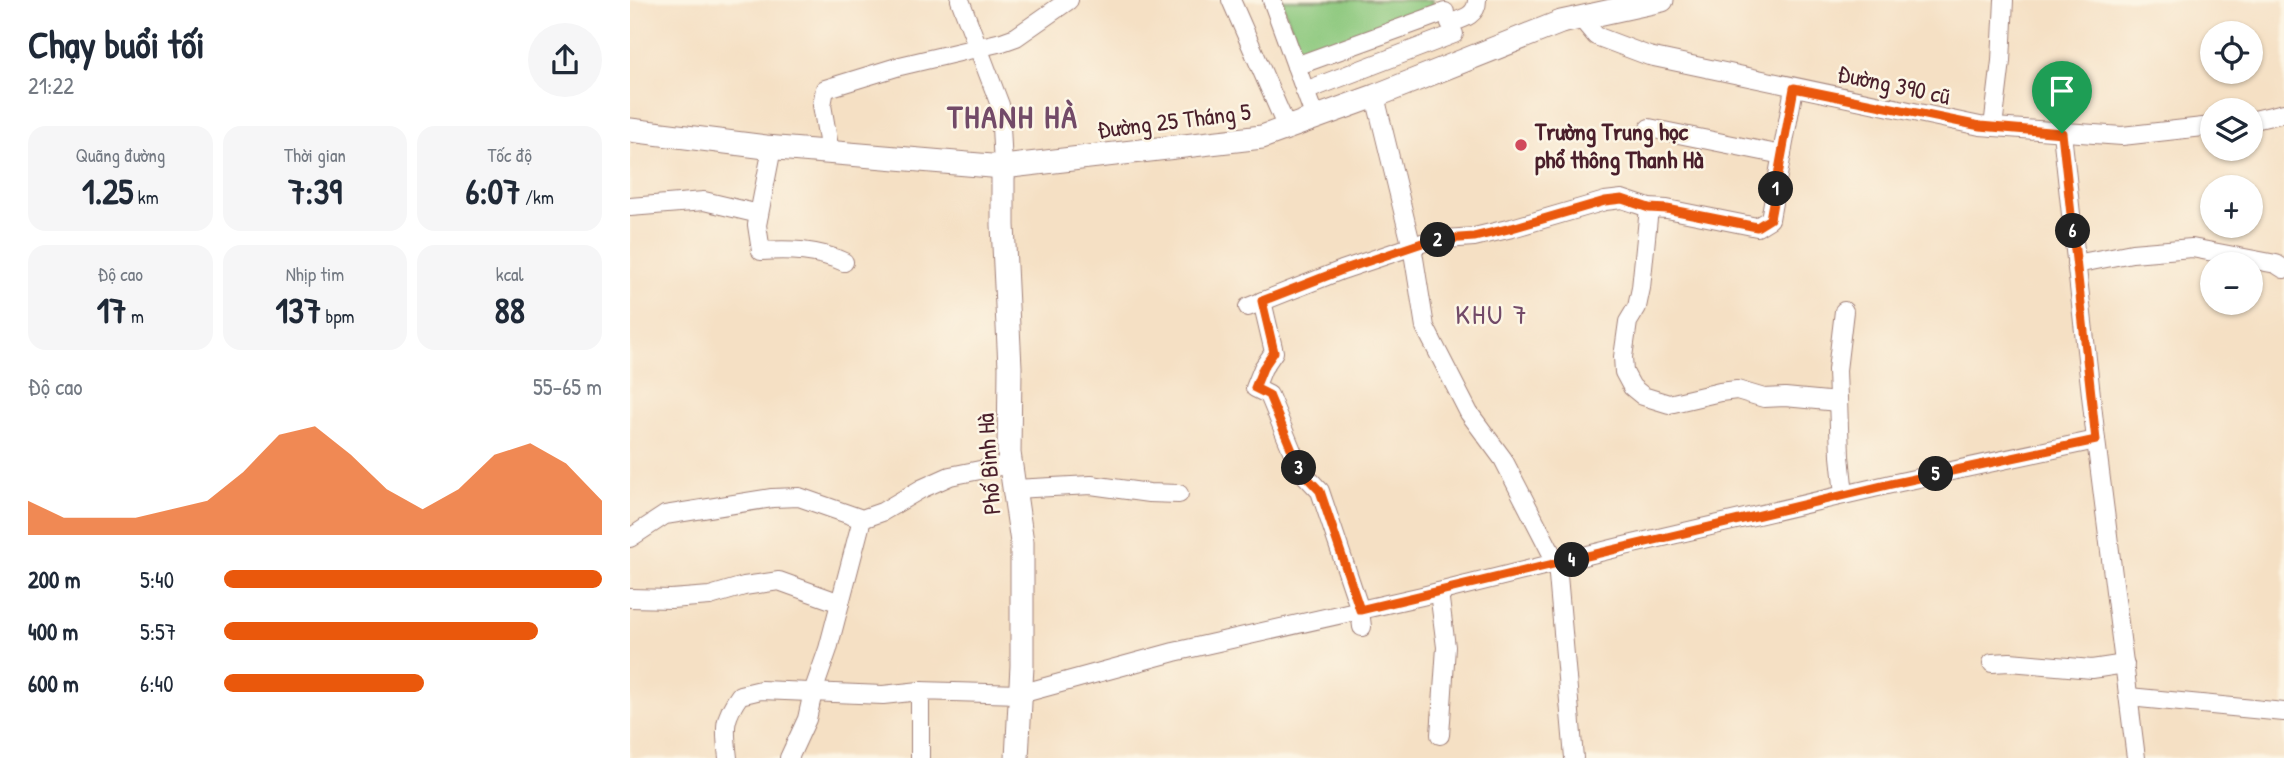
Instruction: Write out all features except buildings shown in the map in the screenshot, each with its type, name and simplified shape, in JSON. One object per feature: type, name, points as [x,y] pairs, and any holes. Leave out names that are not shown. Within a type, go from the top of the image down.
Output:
[{"type":"main road","name":"Đường 25 Tháng 5","points":[[630,130],[772,148],[1003,167],[1262,136],[1381,94],[1561,22],[1662,0]]},
{"type":"main road","name":"Phố Bình Hà","points":[[1003,167],[1010,367],[1009,453],[1022,542],[1022,666],[1017,758]]},
{"type":"street","points":[[960,0],[1000,105],[1003,167]]},
{"type":"street","points":[[830,152],[822,105],[825,89],[900,66],[979,49],[1016,37],[1069,0]]},
{"type":"street","points":[[1231,0],[1287,128]]},
{"type":"street","points":[[1272,0],[1315,118]]},
{"type":"street","points":[[1296,66],[1368,40],[1447,17],[1469,16],[1476,9],[1476,0]]},
{"type":"street","points":[[1993,127],[2001,61],[2004,0]]},
{"type":"street","points":[[1305,91],[1377,64],[1447,17]]},
{"type":"street","points":[[1447,17],[1464,61]]},
{"type":"street","name":"Đường 390 cũ","points":[[1581,18],[1596,36],[1649,56],[1993,127],[2122,136],[2200,127]]},
{"type":"street","points":[[1368,40],[1377,64],[1425,327],[1469,413],[1503,459],[1557,564],[1574,758]]},
{"type":"street","points":[[1361,619],[1320,491],[1300,470],[1269,395],[1255,388],[1263,368],[1274,352],[1255,304],[1431,240],[1474,237],[1605,201],[1622,199],[1649,208],[1667,209],[1757,227],[1770,219],[1794,88]]},
{"type":"street","points":[[2263,118],[2284,114]]},
{"type":"street","points":[[1649,128],[1782,155]]},
{"type":"street","points":[[2062,133],[2096,440],[2136,758]]},
{"type":"street","points":[[772,148],[757,225],[761,251],[786,249],[827,254],[844,262]]},
{"type":"street","points":[[630,207],[704,201],[759,214]]},
{"type":"street","points":[[1649,208],[1641,288],[1637,307],[1628,321],[1623,357],[1624,372],[1632,387],[1643,396],[1668,404],[1737,390],[1764,398],[1785,397],[1838,402]]},
{"type":"street","points":[[2076,264],[2133,253],[2192,248],[2276,264],[2284,269]]},
{"type":"street","points":[[1844,311],[1837,370],[1839,456],[1844,495]]},
{"type":"street","points":[[728,758],[724,725],[728,711],[740,695],[761,690],[883,695],[920,691],[1020,694],[1174,652],[1361,619],[1439,592],[1844,495],[2096,440]]},
{"type":"street","points":[[630,538],[665,515],[772,498],[799,497],[862,520],[882,513],[921,489],[950,476],[1010,464]]},
{"type":"street","points":[[1014,489],[1091,485],[1149,493],[1180,494]]},
{"type":"street","points":[[789,758],[802,735],[862,520]]},
{"type":"street","points":[[630,598],[710,596],[779,580],[840,603]]},
{"type":"street","points":[[1439,592],[1446,647],[1440,735]]},
{"type":"street","points":[[1992,663],[2092,669],[2125,664]]},
{"type":"street","points":[[920,691],[920,758]]},
{"type":"street","points":[[2129,696],[2284,712]]},
{"type":"green space","points":[[1281,0],[1432,0],[1435,11],[1302,56]]},
{"type":"place","name":"Trường Trung học phổ thông Thanh Hà","points":[[1521,145]]},
{"type":"district","name":"THANH HÀ","points":[[1013,116]]},
{"type":"district","name":"KHU 7","points":[[1492,314]]},
{"type":"route","points":[[1794,88],[1980,126],[2062,133],[2096,440],[1891,484],[1360,610],[1320,491],[1300,470],[1269,395],[1255,388],[1263,368],[1274,352],[1262,301],[1431,240],[1474,237],[1605,201],[1622,199],[1649,208],[1667,209],[1757,227],[1765,224],[1770,219],[1794,88]]}]
